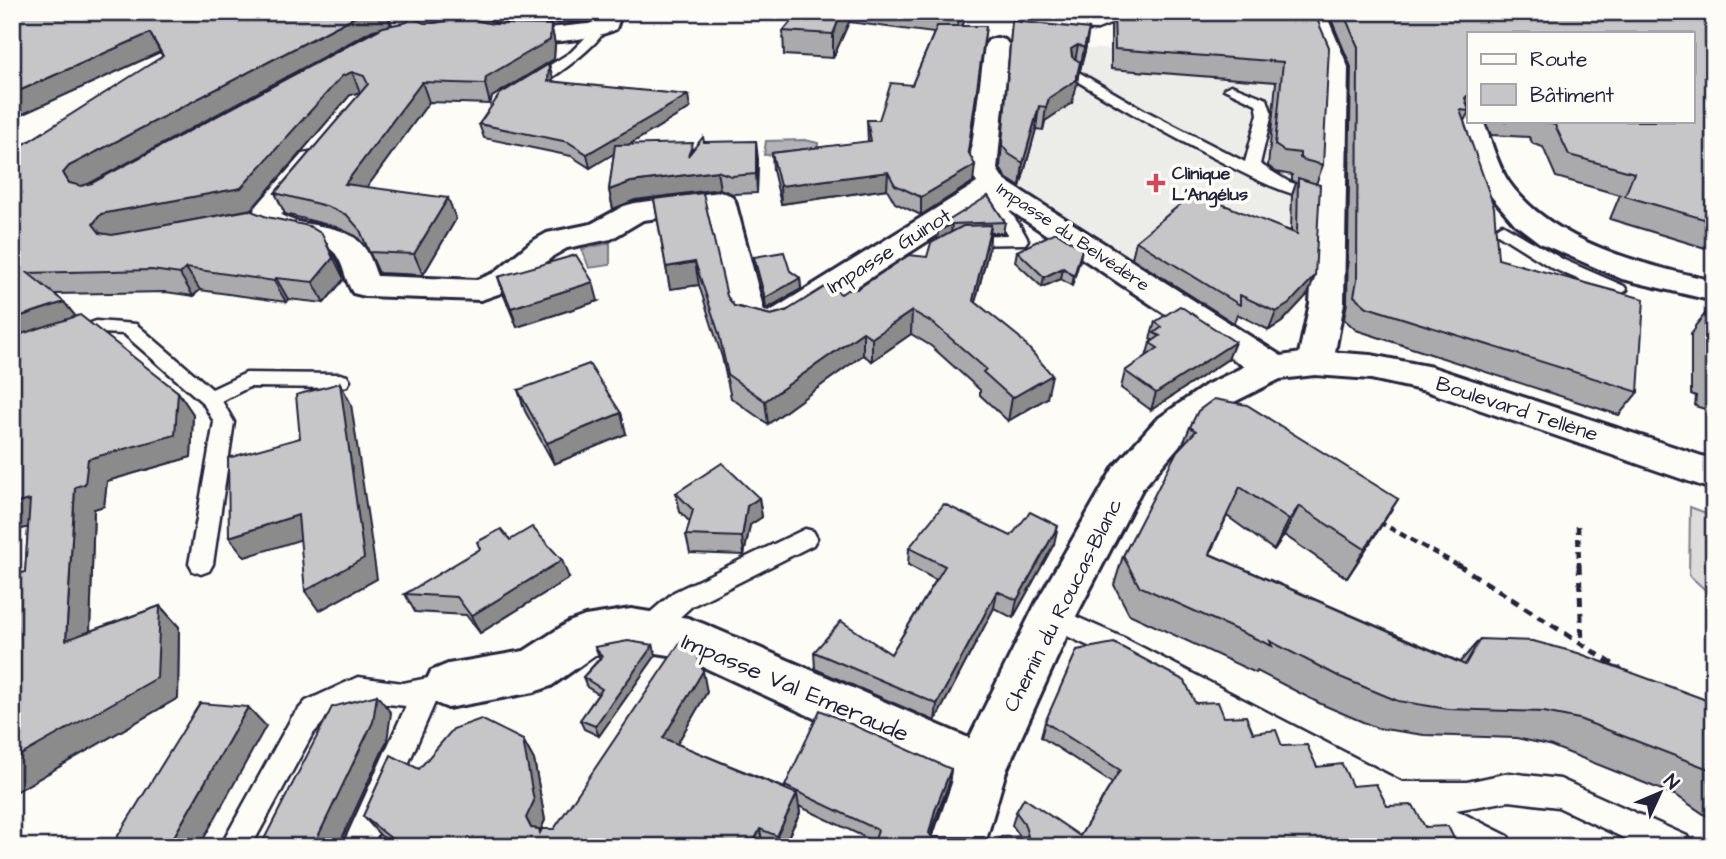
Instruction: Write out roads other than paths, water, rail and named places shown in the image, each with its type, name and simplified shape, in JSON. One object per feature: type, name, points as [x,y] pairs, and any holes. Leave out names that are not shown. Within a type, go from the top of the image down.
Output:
[{"type":"street","points":[[374,12],[382,37]]},
{"type":"street","points":[[346,58],[382,37],[405,33],[400,12]]},
{"type":"street","points":[[441,19],[476,25],[507,36],[593,32],[608,24],[611,12]]},
{"type":"street","points":[[1314,12],[1336,67],[1327,303],[1315,363]]},
{"type":"street","name":"Impasse du Belvédère","points":[[997,45],[983,169],[999,190],[1273,368]]},
{"type":"street","points":[[1470,122],[1494,183],[1526,218],[1551,236],[1620,279],[1714,291]]},
{"type":"street","name":"Impasse Guinot","points":[[329,140],[266,214],[253,221],[337,239],[350,250],[365,286],[481,290],[506,280],[542,249],[558,240],[600,232],[635,212],[720,201],[749,318],[774,324],[999,190]]},
{"type":"street","name":"Chemin du Roucas-Blanc","points":[[972,839],[981,769],[1052,617],[1128,478],[1156,443],[1219,394],[1273,368],[1315,363]]},
{"type":"street","name":"Boulevard Tellène","points":[[1315,363],[1371,368],[1432,380],[1714,475]]},
{"type":"street","name":"Impasse Val Emeraude","points":[[438,688],[534,671],[585,636],[631,629],[981,769]]},
{"type":"lane","points":[[1011,12],[1026,20],[1055,18],[1095,26],[1109,20],[1111,12]]},
{"type":"lane","points":[[520,89],[548,75],[576,55],[595,36],[593,32]]},
{"type":"lane","points":[[1075,74],[1176,132],[1266,179],[1301,193],[1332,198]]},
{"type":"lane","points":[[1231,89],[1262,102],[1265,114],[1252,165],[1266,179]]},
{"type":"lane","points":[[945,247],[957,241],[1018,240],[1009,219],[997,208],[995,202],[999,190]]},
{"type":"lane","points":[[1502,229],[1532,252],[1566,269],[1620,279],[1614,309]]},
{"type":"lane","points":[[48,344],[96,327],[129,328],[210,398],[224,422],[201,564]]},
{"type":"lane","points":[[210,398],[246,380],[340,382]]},
{"type":"lane","points":[[669,642],[683,599],[805,538]]},
{"type":"lane","points":[[1052,617],[1115,646],[1497,847]]},
{"type":"lane","points":[[234,847],[302,726],[316,710],[358,689],[403,695],[438,688]]},
{"type":"lane","points":[[357,847],[438,688]]},
{"type":"lane","points":[[1400,795],[1467,796],[1509,787],[1560,793],[1659,836],[1676,847]]},
{"type":"place","name":"Clinique L'Angélus","points":[[1156,183]]}]
